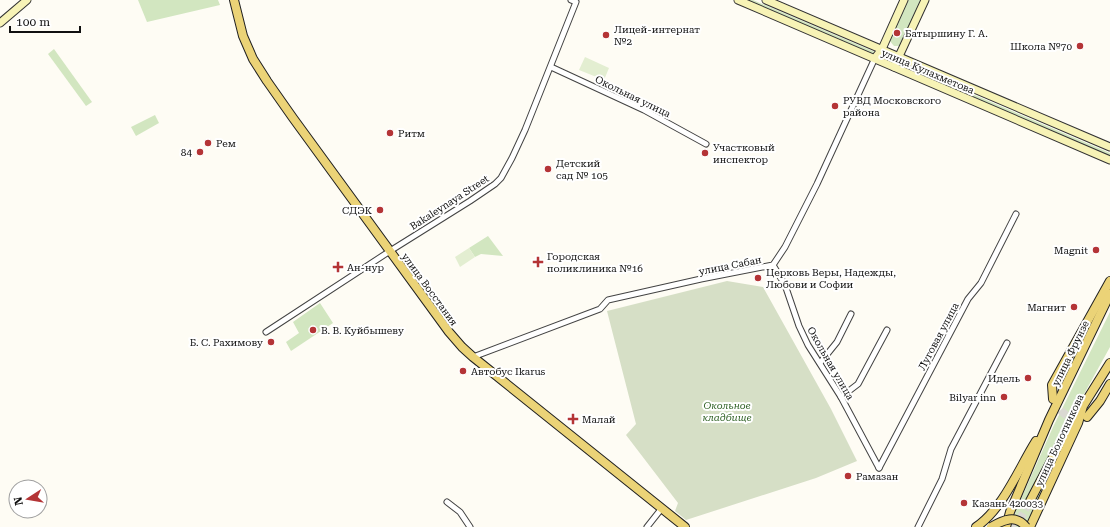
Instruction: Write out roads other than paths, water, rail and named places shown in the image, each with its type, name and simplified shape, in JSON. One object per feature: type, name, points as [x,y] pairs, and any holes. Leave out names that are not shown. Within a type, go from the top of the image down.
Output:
[{"type":"main road","points":[[0,23],[27,0]]},
{"type":"main road","name":"улица Восстания","points":[[234,0],[243,36],[253,59],[293,118],[448,331],[473,357],[685,527]]},
{"type":"main road","name":"улица Кулахметова","points":[[738,0],[1110,160]]},
{"type":"main road","name":"улица Кулахметова","points":[[766,0],[1110,147]]},
{"type":"main road","points":[[875,58],[882,49],[904,0]]},
{"type":"main road","points":[[894,67],[924,0]]},
{"type":"main road","points":[[1053,399],[1052,385],[1110,281]]},
{"type":"main road","name":"улица Фрунзе","points":[[1049,420],[1110,294]]},
{"type":"main road","name":"улица Болотникова","points":[[1030,527],[1078,423],[1083,406],[1110,363]]},
{"type":"main road","points":[[1087,417],[1100,401],[1110,384]]},
{"type":"main road","points":[[1030,501],[1072,421],[1083,406]]},
{"type":"main road","points":[[976,527],[985,521],[996,509],[1049,420]]},
{"type":"main road","points":[[1006,527],[1010,512],[1049,420]]},
{"type":"main road","points":[[991,527],[1002,521],[1012,519],[1020,521],[1026,527]]},
{"type":"street","name":"Bakaleynaya Street","points":[[266,332],[495,184],[512,158],[525,130],[551,66],[574,1]]},
{"type":"street","name":"улица Сабан","points":[[473,357],[600,309],[608,300],[701,279],[773,266],[785,247],[817,184],[875,58]]},
{"type":"street","name":"Окольная улица","points":[[551,66],[644,110],[706,144]]},
{"type":"street","name":"Луговая улица","points":[[879,468],[968,299],[980,283],[1016,214]]},
{"type":"street","name":"Окольная улица","points":[[773,266],[785,285],[802,333],[841,397],[879,468]]},
{"type":"street","points":[[820,363],[837,342],[851,314]]},
{"type":"street","points":[[841,397],[858,384],[887,330]]},
{"type":"street","points":[[918,527],[942,479],[951,449],[1007,343]]},
{"type":"street","points":[[447,502],[460,512],[470,527]]},
{"type":"street","points":[[647,527],[662,508]]},
{"type":"tunnel","points":[[1054,400],[1064,414],[1067,416],[1080,418]]},
{"type":"tunnel","points":[[1009,527],[1021,517],[1030,501]]},
{"type":"place","name":"Батыршину Г. А.","points":[[897,33]]},
{"type":"place","name":"Лицей-интернат №2","points":[[606,35]]},
{"type":"place","name":"Школа №70","points":[[1080,46]]},
{"type":"place","name":"РУВД Московского района","points":[[835,106]]},
{"type":"place","name":"Ритм","points":[[390,133]]},
{"type":"place","name":"Рем","points":[[208,143]]},
{"type":"place","name":"84","points":[[200,152]]},
{"type":"place","name":"Участковый инспектор","points":[[705,153]]},
{"type":"place","name":"Детский сад № 105","points":[[548,169]]},
{"type":"place","name":"СДЭК","points":[[380,210]]},
{"type":"place","name":"Magnit","points":[[1096,250]]},
{"type":"place","name":"Городская поликлиника №16","points":[[538,262]]},
{"type":"place","name":"Ан-нур","points":[[338,267]]},
{"type":"place","name":"Церковь Веры, Надежды, Любови и Софии","points":[[758,278]]},
{"type":"place","name":"Магнит","points":[[1074,307]]},
{"type":"place","name":"В. В. Куйбышеву","points":[[313,330]]},
{"type":"place","name":"Б. С. Рахимову","points":[[271,342]]},
{"type":"place","name":"Автобус Ikarus","points":[[463,371]]},
{"type":"place","name":"Идель","points":[[1028,378]]},
{"type":"place","name":"Bilyar inn","points":[[1004,397]]},
{"type":"place","name":"Малай","points":[[573,419]]},
{"type":"place","name":"Рамазан","points":[[848,476]]},
{"type":"place","name":"Казань 420033","points":[[964,503]]},
{"type":"park label","name":"Окольное кладбище","points":[[727,410]]}]
